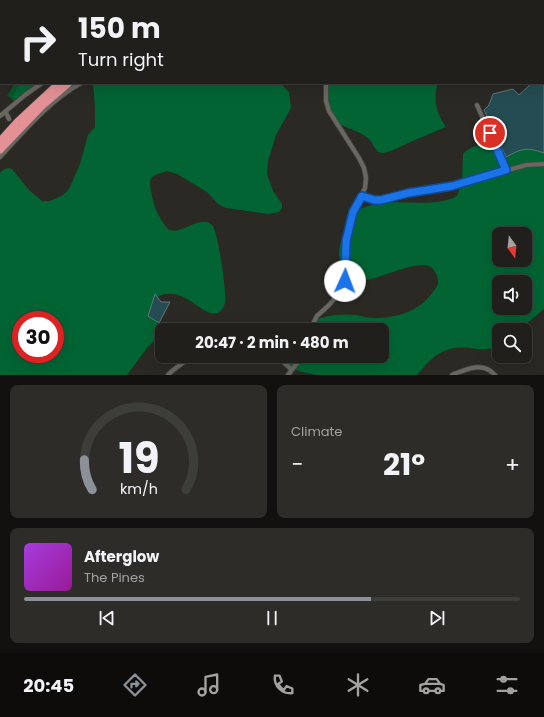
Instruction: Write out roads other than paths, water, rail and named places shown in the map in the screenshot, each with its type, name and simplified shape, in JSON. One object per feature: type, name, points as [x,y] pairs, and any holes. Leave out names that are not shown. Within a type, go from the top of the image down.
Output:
[{"type":"highway","points":[[0,141],[17,122],[58,84]]},
{"type":"highway","points":[[0,150],[42,106],[68,84]]},
{"type":"street","points":[[0,116],[6,113],[25,95],[41,84]]},
{"type":"street","points":[[0,158],[50,105],[67,91],[80,84]]},
{"type":"street","points":[[314,323],[317,316],[335,298],[345,281],[346,241],[353,212],[362,196],[366,178],[364,168],[328,111],[326,101],[326,84]]},
{"type":"street","points":[[477,105],[506,170]]},
{"type":"street","points":[[6,113],[9,119]]},
{"type":"street","points":[[362,196],[374,200],[381,200],[408,193],[452,186],[532,164],[544,164]]},
{"type":"street","points":[[168,375],[184,363]]},
{"type":"street","points":[[284,363],[292,370]]},
{"type":"street","points":[[288,375],[297,363]]},
{"type":"street","points":[[452,375],[470,368],[480,367],[489,369],[495,375]]},
{"type":"water","points":[[531,84],[544,84],[544,153],[525,149],[506,157],[484,110],[489,105],[493,94],[513,89],[519,95]]},
{"type":"water","points":[[155,294],[161,302],[170,302],[159,323],[148,316]]}]
